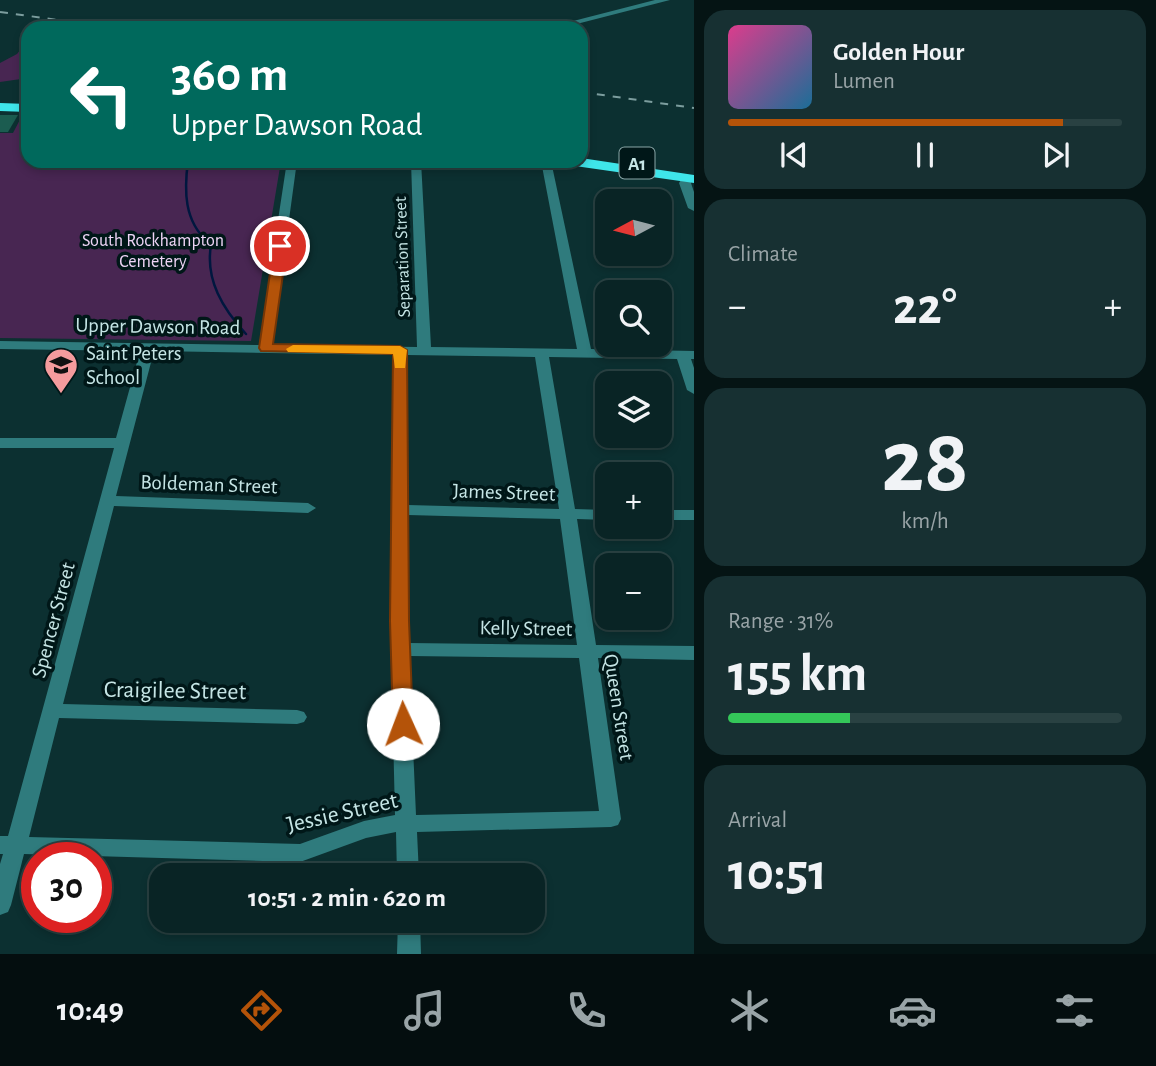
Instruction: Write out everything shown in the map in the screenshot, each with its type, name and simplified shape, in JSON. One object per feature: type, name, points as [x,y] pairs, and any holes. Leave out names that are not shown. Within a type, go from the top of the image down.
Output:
[{"type":"highway","points":[[0,105],[21,105]]},
{"type":"highway","name":"A1","points":[[588,156],[692,176]]},
{"type":"highway","name":"A1","points":[[588,163],[692,176]]},
{"type":"street","points":[[580,21],[666,0]]},
{"type":"street","points":[[265,348],[291,168]]},
{"type":"street","name":"Separation Street","points":[[416,168],[424,351]]},
{"type":"street","points":[[547,168],[585,354]]},
{"type":"street","points":[[692,176],[685,183],[694,208]]},
{"type":"street","name":"Upper Dawson Road","points":[[0,345],[689,355]]},
{"type":"street","name":"Spencer Street","points":[[0,905],[8,845],[52,711],[148,347]]},
{"type":"street","points":[[400,350],[400,649],[408,863]]},
{"type":"street","name":"Queen Street","points":[[541,353],[568,515],[611,819]]},
{"type":"street","points":[[689,355],[694,390]]},
{"type":"street","points":[[0,443],[122,443]]},
{"type":"street","name":"Boldeman Street","points":[[108,501],[308,509]]},
{"type":"street","name":"James Street","points":[[399,510],[595,515]]},
{"type":"street","points":[[672,515],[694,515]]},
{"type":"street","name":"Kelly Street","points":[[400,649],[694,653]]},
{"type":"street","name":"Craigilee Street","points":[[52,711],[297,717]]},
{"type":"street","name":"Jessie Street","points":[[8,845],[300,853],[364,830],[407,823],[611,819]]},
{"type":"street","points":[[409,933],[409,954]]},
{"type":"green space","points":[[21,49],[21,79],[0,82],[0,63]]},
{"type":"green space","name":"South Rockhampton Cemetery","points":[[21,118],[21,168],[280,168],[251,341],[0,338],[0,133],[13,133]]},
{"type":"building","points":[[0,115],[18,115],[8,132],[0,132]]},
{"type":"waterway","points":[[187,168],[186,194],[190,215],[194,225],[208,242]]},
{"type":"waterway","points":[[211,245],[213,282],[223,304],[246,334]]},
{"type":"railway","points":[[0,12],[65,21]]},
{"type":"railway","points":[[588,93],[694,108]]},
{"type":"slow traffic","points":[[293,349],[400,350],[400,365]]},
{"type":"place","name":"Saint Peters School","points":[[61,395]]},
{"type":"route","points":[[280,246],[265,348],[400,350],[400,649],[403,724]]}]
